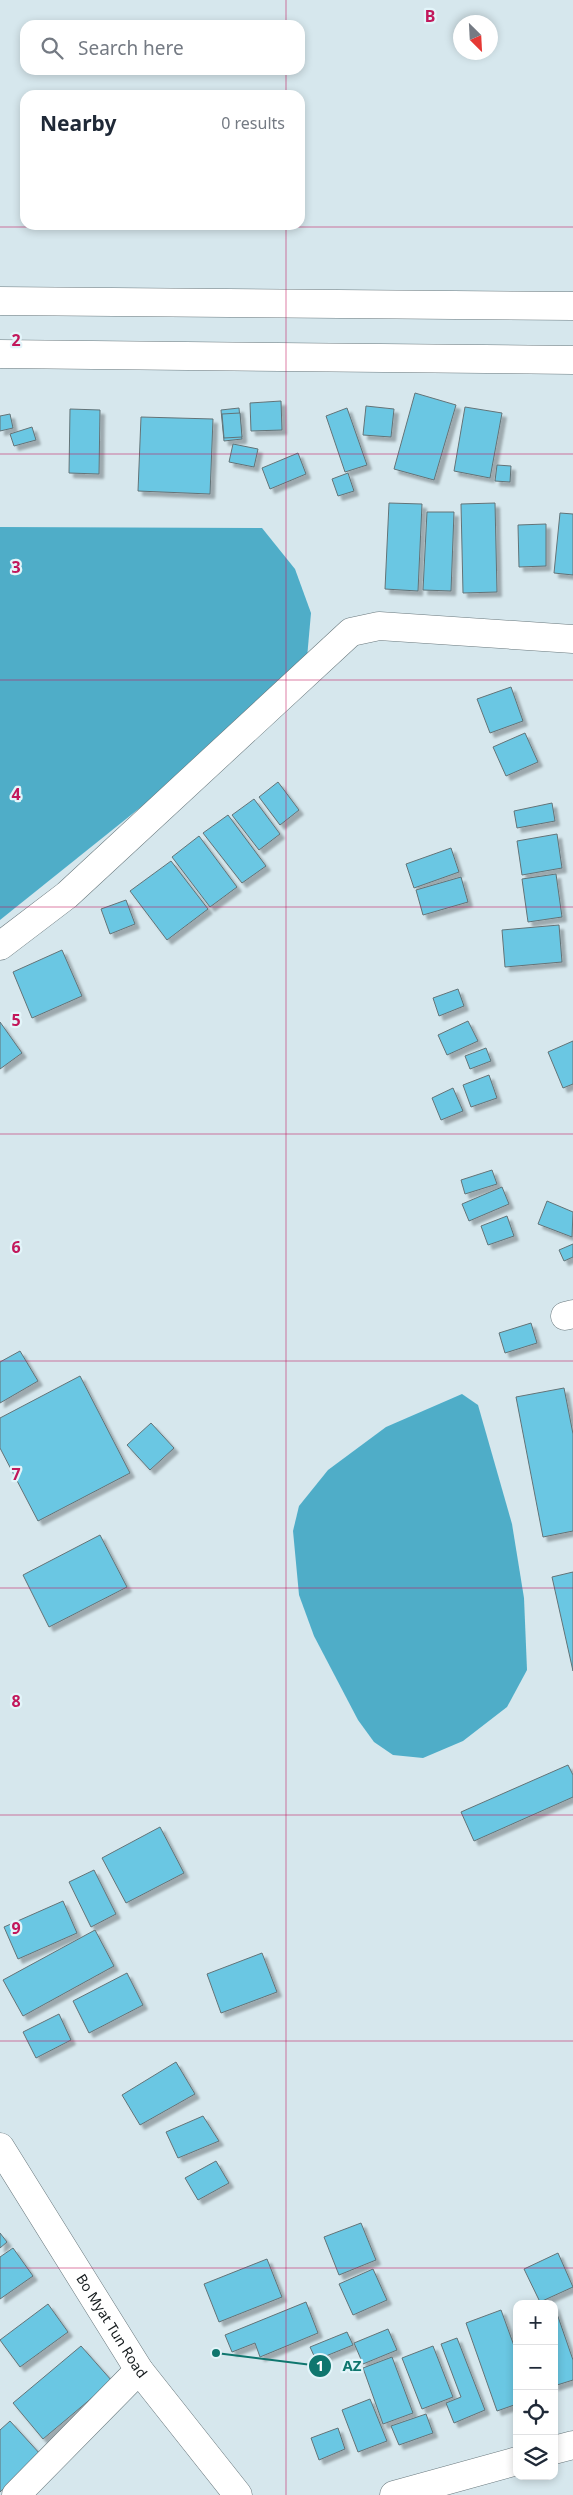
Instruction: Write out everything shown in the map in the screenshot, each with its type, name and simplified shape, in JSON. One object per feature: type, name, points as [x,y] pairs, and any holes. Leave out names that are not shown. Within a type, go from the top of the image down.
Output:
[{"type":"street","points":[[0,300],[573,306]]},
{"type":"street","points":[[0,354],[573,360]]},
{"type":"street","points":[[0,946],[67,895],[351,632],[379,626],[573,639]]},
{"type":"street","name":"Bo Myat Tun Road","points":[[0,2147],[139,2370],[238,2495]]},
{"type":"street","points":[[16,2495],[139,2370]]},
{"type":"street","points":[[558,2449],[573,2445]]},
{"type":"street","points":[[394,2495],[513,2462]]},
{"type":"water","points":[[0,527],[262,528],[295,569],[311,613],[306,669],[257,714],[0,920]]},
{"type":"water","points":[[462,1394],[478,1405],[512,1524],[524,1598],[527,1670],[507,1707],[463,1741],[423,1758],[393,1755],[374,1742],[358,1720],[314,1636],[299,1595],[293,1531],[299,1506],[328,1470],[386,1427]]},
{"type":"building","points":[[415,393],[456,405],[434,480],[394,469]]},
{"type":"building","points":[[281,401],[282,430],[251,431],[250,403]]},
{"type":"building","points":[[366,406],[394,409],[391,437],[363,435]]},
{"type":"building","points":[[465,407],[502,413],[490,478],[454,471]]},
{"type":"building","points":[[239,408],[242,439],[224,441],[221,410]]},
{"type":"building","points":[[347,408],[367,465],[345,472],[326,416]]},
{"type":"building","points":[[70,409],[100,410],[99,474],[69,473]]},
{"type":"building","points":[[240,413],[242,437],[224,438],[222,414]]},
{"type":"building","points":[[10,414],[13,428],[0,431],[0,416]]},
{"type":"building","points":[[141,417],[213,419],[210,494],[138,491]]},
{"type":"building","points":[[32,427],[36,440],[14,446],[10,434]]},
{"type":"building","points":[[233,444],[258,449],[254,467],[229,462]]},
{"type":"building","points":[[298,453],[306,474],[270,489],[262,468]]},
{"type":"building","points":[[497,465],[511,466],[510,482],[495,481]]},
{"type":"building","points":[[348,473],[354,491],[338,496],[332,479]]},
{"type":"building","points":[[389,503],[422,504],[418,591],[385,589]]},
{"type":"building","points":[[495,503],[497,592],[463,593],[461,504]]},
{"type":"building","points":[[427,512],[454,512],[451,591],[423,590]]},
{"type":"building","points":[[560,513],[573,514],[573,575],[554,573]]},
{"type":"building","points":[[546,524],[546,566],[519,567],[518,525]]},
{"type":"building","points":[[511,687],[523,721],[490,733],[477,699]]},
{"type":"building","points":[[525,733],[538,762],[506,776],[493,747]]},
{"type":"building","points":[[278,782],[299,810],[280,825],[259,797]]},
{"type":"building","points":[[254,799],[280,834],[259,850],[232,815]]},
{"type":"building","points":[[552,803],[555,821],[517,828],[514,811]]},
{"type":"building","points":[[228,815],[266,866],[242,883],[203,833]]},
{"type":"building","points":[[557,834],[562,868],[522,875],[517,841]]},
{"type":"building","points":[[199,836],[237,887],[210,907],[172,857]]},
{"type":"building","points":[[451,848],[459,872],[414,888],[406,864]]},
{"type":"building","points":[[171,861],[208,909],[167,940],[130,891]]},
{"type":"building","points":[[556,874],[562,917],[528,922],[522,879]]},
{"type":"building","points":[[461,877],[468,902],[423,915],[416,890]]},
{"type":"building","points":[[126,900],[135,924],[110,934],[101,909]]},
{"type":"building","points":[[559,925],[562,962],[505,967],[502,930]]},
{"type":"building","points":[[62,950],[82,996],[32,1018],[13,972]]},
{"type":"building","points":[[458,989],[464,1006],[439,1016],[433,998]]},
{"type":"building","points":[[468,1021],[478,1041],[447,1055],[438,1035]]},
{"type":"building","points":[[0,1022],[22,1053],[0,1069]]},
{"type":"building","points":[[573,1041],[573,1084],[563,1088],[548,1052]]},
{"type":"building","points":[[486,1048],[491,1061],[470,1069],[465,1056]]},
{"type":"building","points":[[489,1075],[497,1098],[471,1107],[463,1085]]},
{"type":"building","points":[[453,1088],[463,1111],[441,1120],[432,1098]]},
{"type":"building","points":[[492,1170],[497,1184],[465,1194],[461,1180]]},
{"type":"building","points":[[502,1187],[509,1204],[469,1221],[462,1204]]},
{"type":"building","points":[[547,1201],[573,1212],[572,1237],[538,1224]]},
{"type":"building","points":[[507,1216],[514,1236],[488,1245],[481,1226]]},
{"type":"building","points":[[573,1244],[573,1257],[564,1261],[559,1250]]},
{"type":"building","points":[[531,1323],[537,1343],[505,1353],[499,1333]]},
{"type":"building","points":[[20,1351],[38,1381],[0,1403],[0,1362]]},
{"type":"building","points":[[80,1376],[130,1473],[38,1521],[0,1448],[0,1418]]},
{"type":"building","points":[[564,1388],[573,1434],[573,1531],[543,1537],[516,1397]]},
{"type":"building","points":[[151,1423],[174,1448],[150,1470],[127,1445]]},
{"type":"building","points":[[100,1535],[127,1587],[49,1627],[23,1575]]},
{"type":"building","points":[[573,1572],[573,1671],[552,1577]]},
{"type":"building","points":[[568,1765],[573,1775],[573,1797],[474,1841],[461,1812]]},
{"type":"building","points":[[160,1827],[184,1873],[126,1903],[102,1858]]},
{"type":"building","points":[[94,1870],[116,1914],[91,1927],[69,1882]]},
{"type":"building","points":[[63,1901],[77,1933],[18,1959],[4,1927]]},
{"type":"building","points":[[95,1930],[114,1966],[23,2016],[3,1980]]},
{"type":"building","points":[[262,1953],[277,1992],[221,2013],[207,1974]]},
{"type":"building","points":[[127,1973],[143,2005],[89,2033],[73,2001]]},
{"type":"building","points":[[59,2014],[71,2040],[36,2058],[23,2032]]},
{"type":"building","points":[[176,2062],[195,2094],[140,2125],[122,2095]]},
{"type":"building","points":[[203,2116],[219,2141],[178,2158],[166,2132]]},
{"type":"building","points":[[216,2161],[229,2183],[198,2200],[185,2178]]},
{"type":"building","points":[[361,2223],[376,2260],[339,2275],[324,2237]]},
{"type":"building","points":[[0,2233],[7,2242],[0,2248]]},
{"type":"building","points":[[13,2248],[33,2276],[0,2299],[0,2257]]},
{"type":"building","points":[[558,2253],[573,2287],[544,2300],[539,2300],[524,2269]]},
{"type":"building","points":[[267,2259],[282,2297],[219,2322],[204,2284]]},
{"type":"building","points":[[373,2269],[387,2300],[353,2315],[339,2284]]},
{"type":"building","points":[[306,2302],[318,2333],[260,2357],[255,2343],[232,2352],[225,2335]]},
{"type":"building","points":[[48,2304],[68,2332],[20,2367],[0,2340]]},
{"type":"building","points":[[501,2310],[513,2343],[513,2405],[497,2411],[466,2323]]},
{"type":"building","points":[[558,2317],[573,2360],[573,2380],[558,2385]]},
{"type":"building","points":[[388,2329],[397,2350],[363,2364],[354,2343]]},
{"type":"building","points":[[347,2332],[353,2345],[316,2360],[310,2347]]},
{"type":"building","points":[[457,2338],[485,2410],[454,2423],[446,2403],[461,2397],[441,2344]]},
{"type":"building","points":[[81,2346],[112,2381],[43,2439],[13,2403]]},
{"type":"building","points":[[433,2346],[453,2397],[422,2409],[402,2358]]},
{"type":"building","points":[[392,2357],[413,2413],[383,2424],[363,2368]]},
{"type":"building","points":[[370,2399],[387,2441],[358,2452],[342,2410]]},
{"type":"building","points":[[426,2414],[433,2433],[399,2445],[391,2426]]},
{"type":"building","points":[[10,2421],[41,2455],[0,2492],[0,2430]]},
{"type":"building","points":[[338,2428],[345,2449],[319,2460],[311,2438]]},
{"type":"place","name":"AZ","points":[[216,2353]]}]
